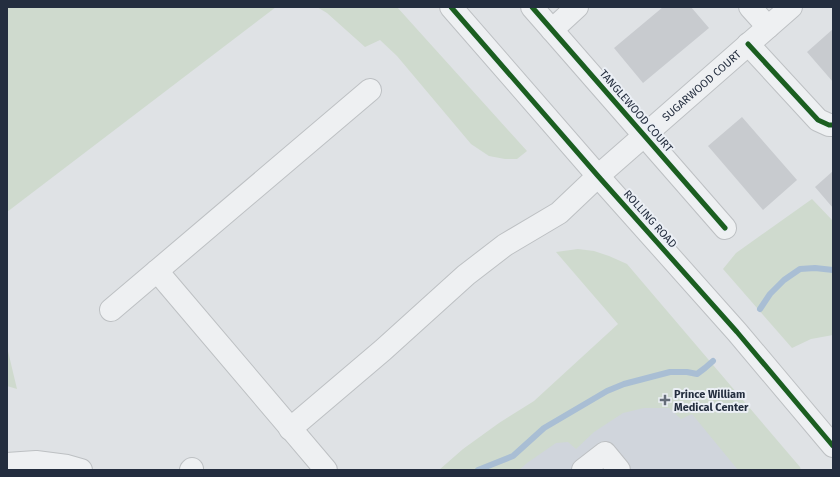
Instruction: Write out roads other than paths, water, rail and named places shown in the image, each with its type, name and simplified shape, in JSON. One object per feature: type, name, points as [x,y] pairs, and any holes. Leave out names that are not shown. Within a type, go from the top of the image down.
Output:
[{"type":"street","name":"ROLLING ROAD","points":[[451,7],[598,176],[737,332],[833,446]]},
{"type":"street","name":"TANGLEWOOD COURT","points":[[532,7],[725,228]]},
{"type":"street","points":[[552,30],[577,7]]},
{"type":"street","points":[[750,7],[768,27]]},
{"type":"street","name":"SUGARWOOD COURT","points":[[290,429],[383,350],[466,275],[505,245],[559,213],[598,176],[791,7]]},
{"type":"street","points":[[748,44],[818,120],[829,125],[833,125]]},
{"type":"street","points":[[111,310],[370,90]]},
{"type":"street","points":[[157,271],[326,470]]},
{"type":"street","points":[[583,470],[605,453],[619,470]]},
{"type":"street","points":[[7,464],[36,462],[67,466],[81,470]]},
{"type":"waterway","points":[[760,309],[770,294],[784,280],[800,269],[815,268],[833,270]]},
{"type":"waterway","points":[[478,470],[513,456],[544,428],[607,391],[624,384],[670,372],[687,372],[697,374],[713,361]]},
{"type":"place","name":"Prince William Medical Center","points":[[665,400]]}]
